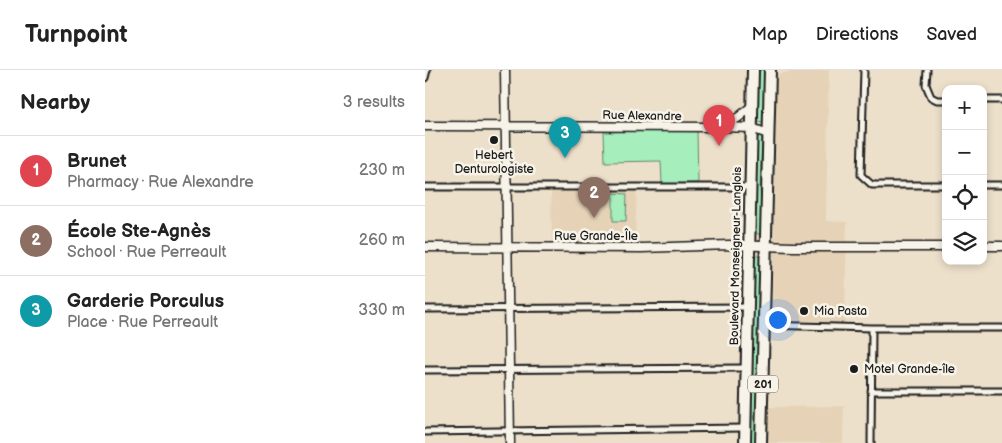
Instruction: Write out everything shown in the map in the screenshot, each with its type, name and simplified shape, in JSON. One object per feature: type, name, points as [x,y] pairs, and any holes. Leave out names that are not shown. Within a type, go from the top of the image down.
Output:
[{"type":"highway","name":"Boulevard Monseigneur-Langlois","points":[[745,443],[753,70]]},
{"type":"highway","name":"201","points":[[761,443],[770,70]]},
{"type":"main road","points":[[505,70],[510,443]]},
{"type":"main road","points":[[723,127],[739,118],[752,106]]},
{"type":"main road","name":"Rue Alexandre","points":[[425,126],[723,127],[752,128],[768,134]]},
{"type":"main road","name":"Rue Grande-Île","points":[[425,247],[942,246]]},
{"type":"main road","points":[[987,246],[1002,246]]},
{"type":"street","points":[[425,78],[427,70]]},
{"type":"street","points":[[863,70],[861,175],[871,185],[942,185]]},
{"type":"street","points":[[927,70],[926,85],[931,97],[942,100]]},
{"type":"street","points":[[987,100],[1002,100]]},
{"type":"street","points":[[987,185],[1002,185]]},
{"type":"street","points":[[425,187],[751,187]]},
{"type":"street","points":[[425,309],[748,307]]},
{"type":"street","points":[[764,325],[872,328],[1002,328]]},
{"type":"street","points":[[871,443],[872,328]]},
{"type":"street","points":[[425,370],[746,368]]},
{"type":"street","points":[[871,391],[1002,391]]},
{"type":"street","points":[[425,432],[745,428]]},
{"type":"shaded area","points":[[801,70],[829,70],[826,221],[847,222],[845,325],[772,318],[777,74]]},
{"type":"shaded area","points":[[637,187],[635,248],[552,248],[551,188]]},
{"type":"shaded area","points":[[844,406],[843,443],[767,443],[768,407]]},
{"type":"green space","points":[[758,70],[764,70],[764,124],[757,121]]},
{"type":"green space","points":[[697,130],[698,183],[662,184],[661,161],[605,162],[604,132]]},
{"type":"green space","points":[[758,137],[762,138],[760,188],[762,230],[760,235],[756,233],[756,147]]},
{"type":"green space","points":[[613,193],[627,194],[626,221],[613,221]]},
{"type":"green space","points":[[756,256],[760,258],[757,443],[751,443],[754,264]]},
{"type":"place","name":"Hebert Denturologiste","points":[[494,140]]},
{"type":"place","name":"Brunet","points":[[719,146]]},
{"type":"place","name":"Garderie Porculus","points":[[565,158]]},
{"type":"place","name":"École Ste-Agnès","points":[[594,218]]},
{"type":"place","name":"Mia Pasta","points":[[804,311]]},
{"type":"place","name":"Motel Grande-île","points":[[854,369]]}]
